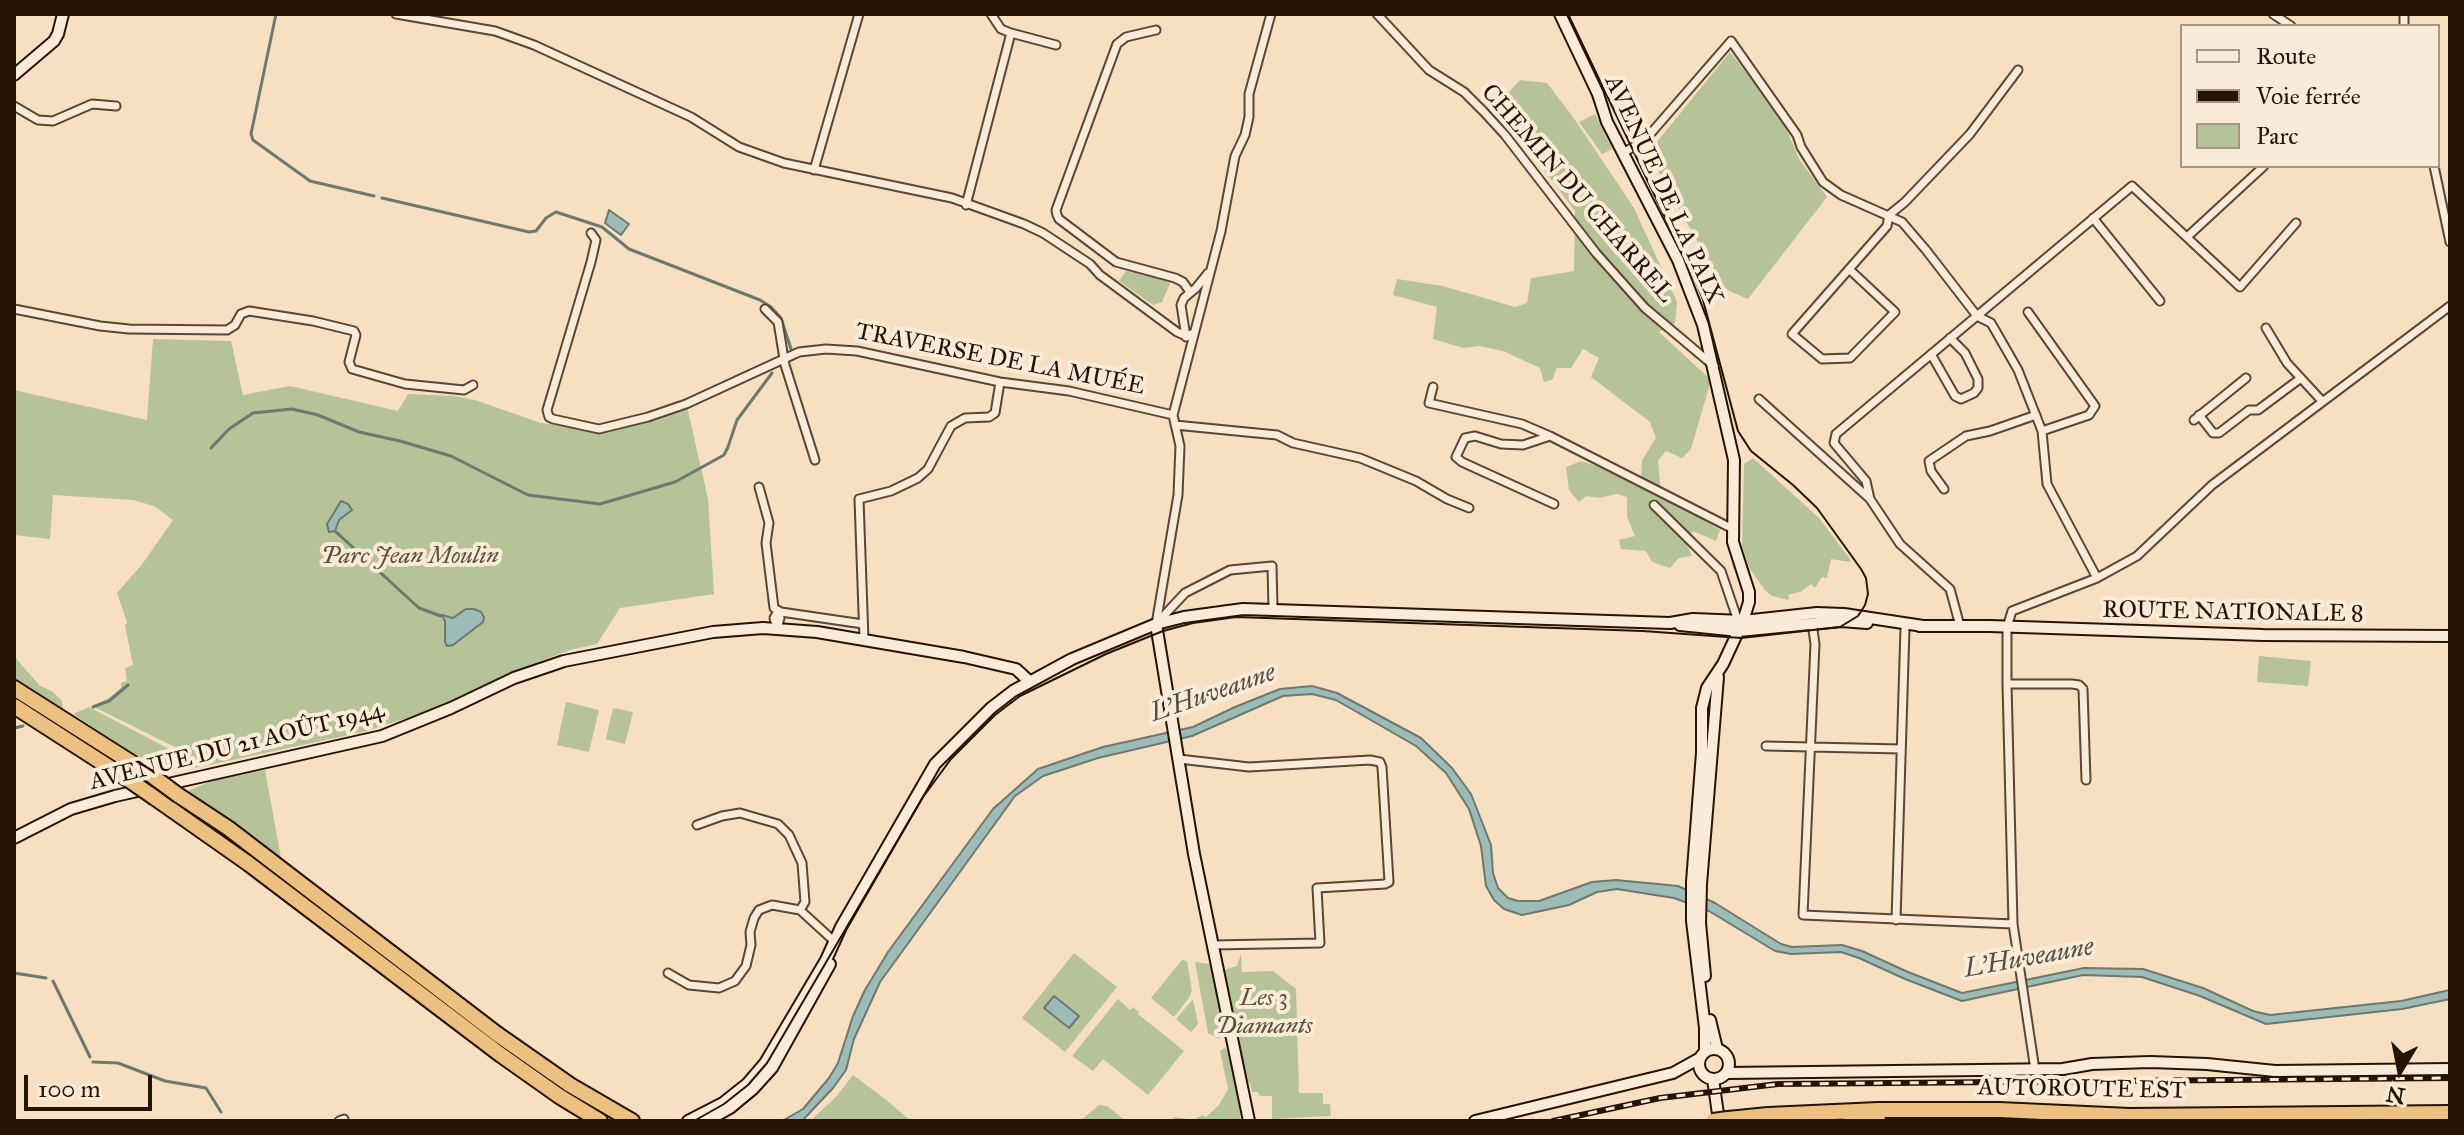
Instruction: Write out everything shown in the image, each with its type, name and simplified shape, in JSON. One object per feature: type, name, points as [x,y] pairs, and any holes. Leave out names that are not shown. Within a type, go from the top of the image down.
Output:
[{"type":"highway","points":[[14,688],[151,775],[266,856],[497,1034],[570,1085],[632,1121]]},
{"type":"highway","points":[[14,706],[129,780],[249,864],[501,1055],[600,1121]]},
{"type":"highway","name":"AUTOROUTE EST","points":[[1720,1120],[1823,1111],[1893,1110],[1999,1110],[2130,1116],[2450,1113]]},
{"type":"highway","points":[[1851,1121],[2130,1116]]},
{"type":"main road","points":[[14,75],[54,41],[63,14]]},
{"type":"main road","name":"AVENUE DE LA PAIX","points":[[1560,14],[1623,153],[1678,260],[1703,325],[1734,460],[1731,528],[1736,555],[1749,592],[1749,602],[1740,624]]},
{"type":"main road","points":[[688,1121],[723,1103],[747,1084],[765,1063],[935,764],[991,708],[1029,681],[1080,655],[1156,624],[1243,609],[1273,609],[1670,623],[1841,621],[1905,628],[1923,626]]},
{"type":"main road","points":[[1740,624],[1817,613],[1923,626]]},
{"type":"main road","points":[[1156,624],[1194,854],[1249,1121]]},
{"type":"main road","points":[[1720,1120],[1709,1078],[1699,1065],[1708,1053],[1696,922],[1702,708],[1707,688],[1718,674],[1740,624]]},
{"type":"main road","name":"ROUTE NATIONALE 8","points":[[1923,626],[2263,635],[2450,636]]},
{"type":"main road","name":"AVENUE DU 21 AOÛT 1944","points":[[14,838],[71,809],[115,796],[382,736],[514,678],[577,658],[713,632],[777,629],[817,632],[1016,669],[1029,681]]},
{"type":"main road","points":[[707,1121],[730,1108],[772,1068],[830,966],[835,942]]},
{"type":"main road","points":[[1475,1121],[1673,1073],[1708,1053],[1726,1053],[1728,1068],[1718,1079],[1673,1073]]},
{"type":"main road","points":[[1728,1068],[1756,1072],[2035,1070],[2150,1062],[2207,1064],[2265,1071],[2450,1069]]},
{"type":"street","points":[[396,14],[495,31],[691,117],[739,147],[784,163],[952,198],[1024,224],[1090,264],[1100,275],[1177,332],[1190,335]]},
{"type":"street","points":[[814,170],[859,14]]},
{"type":"street","points":[[991,14],[1001,29],[1056,45]]},
{"type":"street","points":[[1190,335],[1212,266],[1227,188],[1249,117],[1249,94],[1271,14]]},
{"type":"street","name":"CHEMIN DU CHARREL","points":[[1377,14],[1429,70],[1464,92],[1484,112],[1576,229],[1635,297],[1714,366]]},
{"type":"street","points":[[1156,30],[1126,37],[1117,44],[1057,215],[1116,262],[1175,278],[1183,282],[1190,292]]},
{"type":"street","points":[[966,205],[1011,33]]},
{"type":"street","points":[[1623,153],[1645,140],[1731,41],[1791,125],[1823,182],[1841,195],[1902,222],[1977,316],[1991,323],[2018,370],[2042,431],[2047,484],[2097,578]]},
{"type":"street","points":[[1849,269],[1895,312],[1850,358],[1822,359],[1792,334],[1849,269],[1887,226],[1889,215],[1970,134],[2018,70]]},
{"type":"street","points":[[14,106],[38,120],[53,121],[92,104],[116,106]]},
{"type":"street","points":[[2187,237],[2261,168]]},
{"type":"street","points":[[2434,168],[2450,242]]},
{"type":"street","points":[[1870,499],[1866,481],[1837,450],[1833,437],[2132,186],[2240,287],[2296,223]]},
{"type":"street","points":[[2093,218],[2160,301]]},
{"type":"street","name":"TRAVERSE DE LA MUÉE","points":[[591,233],[596,240],[591,262],[547,410],[549,417],[599,429],[629,422],[686,404],[799,352],[814,349],[857,351],[1000,382],[1069,391],[1173,415]]},
{"type":"street","points":[[1156,624],[1178,495],[1180,446],[1173,415],[1191,347],[1181,305],[1212,266]]},
{"type":"street","points":[[2035,1070],[2013,924],[2007,684],[2012,611],[2097,578],[2137,556],[2212,485],[2450,306]]},
{"type":"street","points":[[14,309],[129,329],[227,330],[235,325],[241,314],[249,311],[313,321],[354,331],[356,335],[349,362],[352,369],[405,384],[464,390],[473,385]]},
{"type":"street","points":[[765,309],[778,322],[801,421],[815,460]]},
{"type":"street","points":[[2028,312],[2095,406],[2089,415],[2042,431]]},
{"type":"street","points":[[2266,328],[2287,363],[2322,401]]},
{"type":"street","points":[[1931,354],[1955,396],[1961,399],[1974,393],[1978,388],[1978,379],[1965,353],[1950,338]]},
{"type":"street","points":[[2246,378],[2197,418],[2213,433],[2219,433],[2249,410],[2258,410],[2301,378]]},
{"type":"street","points":[[864,640],[859,499],[891,491],[918,478],[928,469],[951,426],[965,418],[989,417],[995,413],[1000,382]]},
{"type":"street","points":[[1433,387],[1429,403],[1522,424],[1731,528]]},
{"type":"street","points":[[1759,399],[1870,499],[1900,544],[1950,589],[1960,626]]},
{"type":"street","points":[[1944,489],[1931,471],[1929,461],[1966,436],[2036,415]]},
{"type":"street","points":[[1175,425],[1277,435],[1293,443],[1360,458],[1416,481],[1469,508]]},
{"type":"street","points":[[1550,436],[1523,445],[1501,444],[1475,436],[1465,438],[1456,457],[1554,504]]},
{"type":"street","points":[[759,487],[769,523],[766,543],[773,605],[780,618],[777,629]]},
{"type":"street","points":[[1654,505],[1721,571],[1740,624]]},
{"type":"street","points":[[1156,624],[1185,593],[1230,570],[1272,566],[1273,609]]},
{"type":"street","points":[[778,611],[863,624]]},
{"type":"street","points":[[1812,623],[1815,644],[1803,915],[2013,924]]},
{"type":"street","points":[[1896,920],[1905,628]]},
{"type":"street","points":[[2007,684],[2072,684],[2083,689],[2086,780]]},
{"type":"street","points":[[1766,746],[1901,749]]},
{"type":"street","points":[[1178,755],[1249,767],[1370,760],[1380,762],[1382,767],[1389,882],[1317,888],[1320,943],[1213,945]]},
{"type":"street","points":[[697,825],[740,813],[778,824],[789,835],[802,863],[805,902],[800,910]]},
{"type":"street","points":[[668,973],[689,985],[719,988],[735,981],[746,966],[751,945],[750,932],[759,910],[772,905],[800,910],[835,942]]},
{"type":"green space","points":[[1730,52],[1782,118],[1799,159],[1827,197],[1748,299],[1729,291],[1720,282],[1648,153]]},
{"type":"green space","points":[[1520,80],[1547,83],[1634,208],[1677,302],[1675,323],[1659,332],[1711,380],[1691,449],[1682,458],[1666,451],[1658,461],[1661,494],[1720,530],[1716,541],[1693,531],[1685,540],[1692,556],[1679,558],[1670,568],[1652,562],[1646,551],[1621,549],[1619,540],[1635,536],[1627,517],[1627,497],[1617,494],[1599,498],[1586,496],[1579,502],[1569,490],[1566,467],[1581,461],[1641,481],[1642,460],[1656,438],[1650,422],[1591,377],[1599,358],[1583,349],[1571,368],[1557,368],[1552,380],[1544,382],[1540,368],[1503,351],[1479,346],[1464,348],[1433,339],[1437,307],[1393,295],[1397,279],[1443,286],[1515,307],[1527,303],[1531,278],[1574,271],[1575,211],[1503,116],[1508,93]]},
{"type":"green space","points":[[1595,114],[1612,149],[1602,154],[1579,122]]},
{"type":"green space","points":[[1126,271],[1171,281],[1162,302],[1153,305],[1119,281]]},
{"type":"green space","name":"Parc Jean Moulin","points":[[153,339],[231,341],[243,395],[290,386],[398,411],[408,394],[454,396],[475,400],[541,423],[601,432],[687,406],[708,499],[714,594],[620,608],[597,644],[570,650],[514,671],[426,712],[363,732],[190,769],[186,757],[177,748],[92,706],[121,688],[121,683],[127,681],[125,668],[133,665],[125,626],[127,622],[117,593],[173,520],[154,506],[133,500],[53,495],[50,539],[14,535],[14,390],[147,420]]},
{"type":"green space","points":[[1753,458],[1819,518],[1850,559],[1850,562],[1831,559],[1827,578],[1822,577],[1815,588],[1811,584],[1800,592],[1788,595],[1789,600],[1772,596],[1764,589],[1750,569],[1742,547],[1744,464]]},
{"type":"green space","points":[[14,656],[40,686],[52,691],[62,701],[63,709],[14,679]]},
{"type":"green space","points":[[2259,656],[2311,661],[2308,686],[2257,682]]},
{"type":"green space","points":[[566,702],[599,710],[589,752],[557,745]]},
{"type":"green space","points":[[89,707],[169,749],[176,757],[164,774],[73,714]]},
{"type":"green space","points":[[613,708],[633,712],[625,744],[606,739]]},
{"type":"green space","points":[[265,770],[281,858],[185,792],[214,780]]},
{"type":"green space","points":[[1074,953],[1117,987],[1065,1052],[1022,1018]]},
{"type":"green space","name":"Les 3 Diamants","points":[[1241,954],[1242,972],[1273,971],[1296,989],[1299,1093],[1323,1093],[1323,1104],[1330,1104],[1331,1116],[1272,1119],[1272,1096],[1252,1092],[1250,1083],[1244,1081],[1224,970],[1237,966]]},
{"type":"green space","points":[[1182,960],[1187,961],[1192,990],[1174,1017],[1151,998]]},
{"type":"green space","points":[[1195,962],[1210,964],[1213,969],[1224,1027],[1219,1039],[1208,1033]]},
{"type":"green space","points":[[1118,999],[1130,1010],[1133,1007],[1184,1051],[1148,1095],[1103,1059],[1093,1071],[1072,1056]]},
{"type":"green space","points":[[1193,999],[1198,1024],[1191,1032],[1176,1019]]},
{"type":"green space","points":[[1224,1048],[1230,1050],[1241,1121],[1172,1121],[1175,1117],[1194,1120],[1202,1115],[1206,1117],[1219,1105],[1228,1089],[1220,1051]]},
{"type":"green space","points":[[853,1075],[911,1121],[810,1121],[835,1098]]},
{"type":"green space","points":[[1099,1105],[1107,1106],[1126,1121],[1080,1121]]},
{"type":"water","points":[[609,210],[629,224],[621,235],[605,223]]},
{"type":"water","points":[[341,501],[352,510],[339,520],[335,531],[329,532],[327,524]]},
{"type":"water","points":[[466,609],[481,612],[483,622],[453,645],[447,646],[442,615],[453,618]]},
{"type":"water","points":[[1312,686],[1337,693],[1421,738],[1452,768],[1471,794],[1491,845],[1493,873],[1498,888],[1508,898],[1518,901],[1539,901],[1592,882],[1616,880],[1678,886],[1715,903],[1781,944],[1792,947],[1842,945],[1962,993],[2084,968],[2143,969],[2203,988],[2253,1011],[2270,1015],[2401,1001],[2450,990],[2450,999],[2402,1009],[2266,1024],[2200,996],[2142,977],[2083,975],[1962,1001],[1841,952],[1791,954],[1775,951],[1709,911],[1674,898],[1617,889],[1597,892],[1569,905],[1522,915],[1504,909],[1486,886],[1481,846],[1469,809],[1446,773],[1416,746],[1336,700],[1312,694],[1283,696],[1192,736],[1098,758],[1043,776],[1015,796],[880,982],[854,1039],[846,1070],[802,1121],[782,1121],[803,1109],[829,1078],[838,1063],[865,990],[888,952],[993,809],[1038,769],[1103,747],[1193,727],[1280,689]]},
{"type":"water","points":[[1054,996],[1079,1016],[1069,1028],[1044,1008]]},
{"type":"waterway","points":[[276,14],[251,134],[253,140],[310,181],[374,196]]},
{"type":"waterway","points":[[382,198],[529,232],[536,231],[546,218],[556,212],[602,227],[629,249],[771,307],[781,318],[791,349]]},
{"type":"waterway","points":[[211,448],[229,429],[253,413],[292,409],[318,415],[359,432],[451,456],[528,495],[600,504],[675,482],[724,455],[737,420],[772,373]]},
{"type":"waterway","points":[[335,531],[419,608],[441,616]]},
{"type":"waterway","points":[[93,707],[109,701],[128,685]]},
{"type":"waterway","points":[[14,728],[23,726]]},
{"type":"waterway","points":[[14,973],[46,978]]},
{"type":"waterway","points":[[53,981],[90,1057]]},
{"type":"waterway","points":[[93,1062],[118,1063],[165,1081],[206,1088],[221,1112]]},
{"type":"tram line","points":[[694,1121],[724,1104],[748,1085],[767,1063],[923,797],[951,759],[995,715],[1020,696],[1106,654],[1163,631],[1236,617],[1643,631],[1741,638],[1840,627],[1858,616],[1868,594],[1861,569],[1817,508],[1751,451],[1738,431],[1695,280],[1568,14]]},
{"type":"railway","points":[[1553,1121],[1660,1098],[1778,1084],[2450,1078]]},
{"type":"water label","name":"L'Huveaune","points":[[1213,694]]},
{"type":"water label","name":"L'Huveaune","points":[[2029,959]]}]
